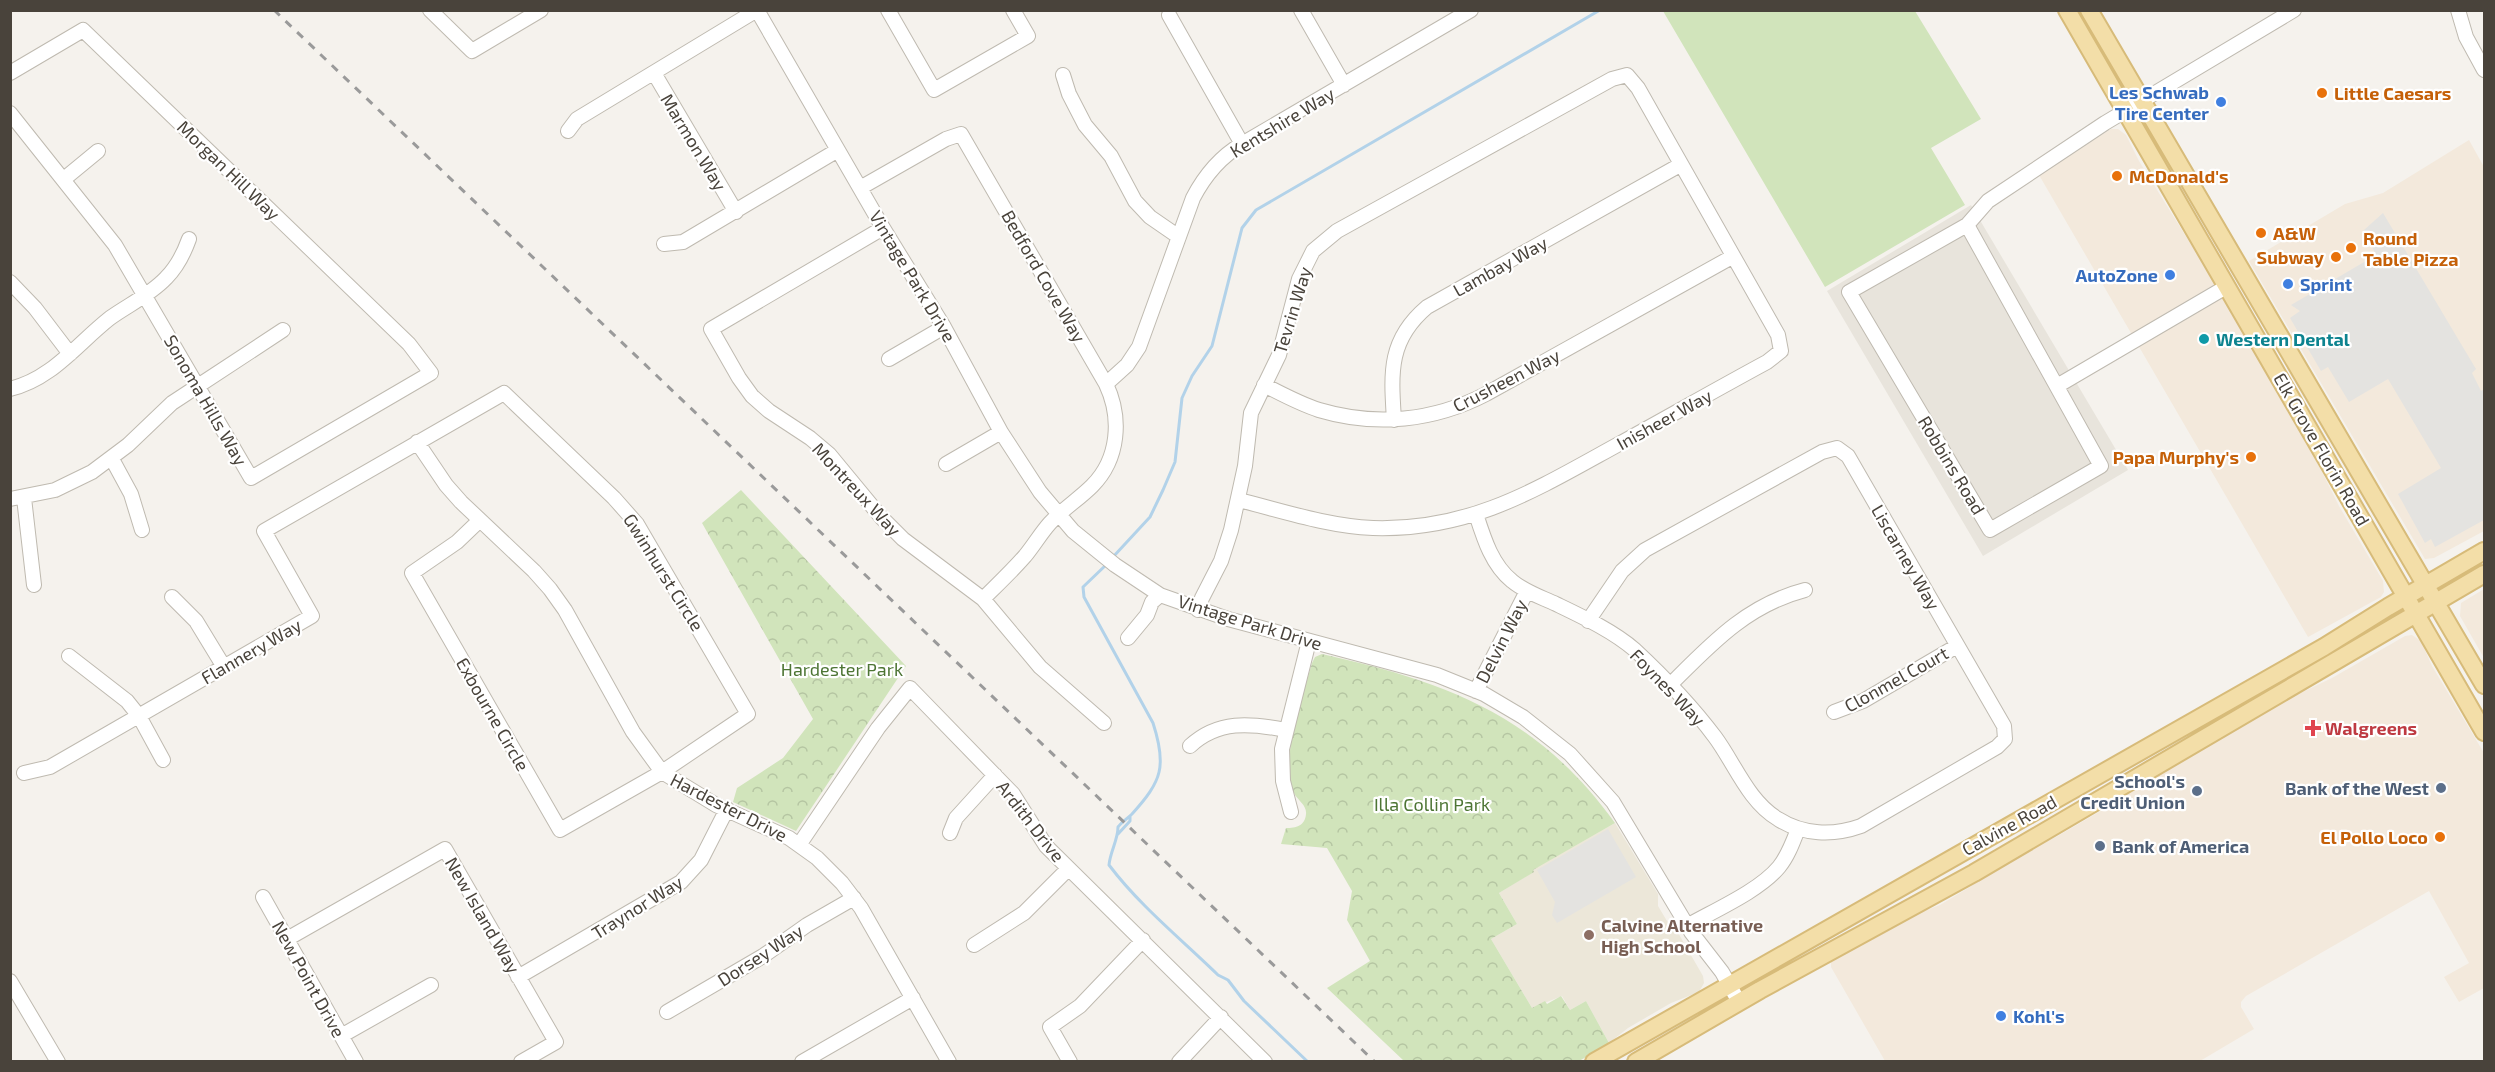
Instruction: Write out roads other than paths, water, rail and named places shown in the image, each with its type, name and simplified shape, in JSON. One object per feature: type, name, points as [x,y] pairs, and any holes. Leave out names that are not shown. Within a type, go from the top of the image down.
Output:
[{"type":"main road","name":"Elk Grove Florin Road","points":[[2067,10],[2226,287],[2283,380],[2484,732]]},
{"type":"main road","name":"Elk Grove Florin Road","points":[[2089,10],[2424,586],[2483,683]]},
{"type":"main road","points":[[2283,380],[2295,386],[2310,401],[2318,403]]},
{"type":"main road","name":"Calvine Road","points":[[1594,1062],[2325,647],[2484,551]]},
{"type":"main road","name":"Calvine Road","points":[[1636,1062],[1739,1002],[1974,873],[2484,574]]},
{"type":"main road","points":[[2124,784],[2126,770],[2162,748],[2174,732]]},
{"type":"main road","points":[[1974,873],[1970,865],[1971,861],[1999,841],[2019,820]]},
{"type":"main road","points":[[1905,910],[1920,892],[1956,863],[1959,854]]},
{"type":"street","points":[[430,10],[472,51],[541,10]]},
{"type":"street","name":"Marmon Way","points":[[757,10],[654,73],[736,212],[838,150]]},
{"type":"street","name":"Vintage Park Drive","points":[[757,10],[883,228],[945,327],[1000,432],[1024,470],[1073,531],[1114,565],[1160,594],[1198,610],[1422,670],[1476,691],[1506,706],[1540,729],[1570,754],[1600,786],[1623,817],[1687,926],[1739,1002]]},
{"type":"street","points":[[888,10],[934,90],[1028,36],[1013,10]]},
{"type":"street","points":[[1301,10],[1344,85]]},
{"type":"street","name":"Kentshire Way","points":[[1106,384],[1127,365],[1139,347],[1193,198],[1203,180],[1224,156],[1344,85],[1449,16],[1471,10]]},
{"type":"street","name":"Robbins Road","points":[[1966,225],[2102,466],[1990,530],[1849,292],[1966,225],[1988,201],[2142,101],[2294,10]]},
{"type":"street","points":[[2458,10],[2466,37],[2484,70]]},
{"type":"street","points":[[1168,15],[1242,144]]},
{"type":"street","name":"Morgan Hill Way","points":[[10,73],[83,30],[410,344],[431,373]]},
{"type":"street","points":[[568,131],[577,119],[654,73]]},
{"type":"street","points":[[1063,75],[1069,94],[1085,124],[1111,156],[1135,201],[1150,217],[1179,237]]},
{"type":"street","name":"Inisheer Way","points":[[1239,500],[1316,520],[1371,528],[1437,524],[1476,514],[1527,495],[1767,362],[1780,351],[1778,335],[1638,88],[1627,75]]},
{"type":"street","name":"Tevrin Way","points":[[1198,610],[1221,561],[1239,500],[1251,413],[1279,355],[1302,269],[1313,251],[1328,237],[1612,79],[1627,75]]},
{"type":"street","name":"Sonoma Hills Way","points":[[10,113],[115,245],[251,478],[431,373]]},
{"type":"street","name":"Bedford Cove Way","points":[[860,188],[946,139],[961,134],[1106,384],[1116,414],[1116,435],[1111,456],[1094,484],[1058,515],[1023,558],[983,599]]},
{"type":"street","points":[[64,179],[98,152]]},
{"type":"street","name":"Lambay Way","points":[[1394,420],[1394,359],[1406,330],[1419,314],[1427,307],[1680,165]]},
{"type":"street","points":[[664,244],[683,242],[736,212]]},
{"type":"street","name":"Montreux Way","points":[[883,228],[711,329],[752,396],[829,454],[881,517],[903,539],[983,599]]},
{"type":"street","points":[[10,389],[40,378],[111,318],[145,295],[171,273],[189,239]]},
{"type":"street","name":"Crusheen Way","points":[[1264,386],[1308,405],[1339,415],[1394,420],[1436,414],[1476,399],[1732,257]]},
{"type":"street","points":[[10,282],[70,354]]},
{"type":"street","points":[[2057,386],[2226,287]]},
{"type":"street","points":[[889,359],[945,327]]},
{"type":"street","points":[[34,585],[17,498],[55,490],[74,482],[111,459],[164,409],[282,330]]},
{"type":"street","name":"Gwinhurst Circle","points":[[417,442],[504,393],[614,498],[637,524],[748,714],[662,772]]},
{"type":"street","points":[[946,464],[1000,432]]},
{"type":"street","name":"Hardester Drive","points":[[417,442],[446,485],[550,589],[565,610],[633,732],[662,772],[698,795],[769,827],[800,845],[834,874],[854,898],[949,1062]]},
{"type":"street","name":"Flannery Way","points":[[24,772],[50,767],[312,615],[264,531],[417,442]]},
{"type":"street","name":"Liscarney Way","points":[[1588,621],[1622,571],[1645,550],[1822,452],[1837,448],[1848,456],[2004,726],[2005,739],[1997,747],[1861,826],[1839,832],[1822,833],[1798,829]]},
{"type":"street","points":[[111,459],[130,494],[142,530]]},
{"type":"street","name":"Foynes Way","points":[[1476,514],[1490,553],[1511,581],[1619,638],[1671,684],[1714,736],[1760,805],[1777,819],[1798,829]]},
{"type":"street","name":"Exbourne Circle","points":[[480,520],[448,549],[412,573],[560,830],[662,772]]},
{"type":"street","points":[[1671,684],[1737,621],[1769,602],[1805,590]]},
{"type":"street","name":"Delvin Way","points":[[1476,691],[1527,591]]},
{"type":"street","points":[[1128,638],[1147,615],[1152,602],[1160,594]]},
{"type":"street","points":[[172,597],[196,621],[224,667]]},
{"type":"street","points":[[983,599],[1040,667],[1104,723]]},
{"type":"street","points":[[1291,812],[1283,781],[1282,749],[1309,641]]},
{"type":"street","name":"Clonmel Court","points":[[1834,712],[1863,701],[1957,646]]},
{"type":"street","points":[[69,656],[120,694],[139,716],[163,760]]},
{"type":"street","name":"Ardith Drive","points":[[800,845],[878,728],[910,688],[1013,794],[1046,846],[1265,1062]]},
{"type":"street","points":[[1190,746],[1204,735],[1234,724],[1255,724],[1286,730]]},
{"type":"street","points":[[950,833],[957,818],[995,775]]},
{"type":"street","name":"Traynor Way","points":[[518,977],[681,882],[701,860],[727,809]]},
{"type":"street","points":[[1687,926],[1756,886],[1772,874],[1785,858],[1798,829]]},
{"type":"street","name":"New Island Way","points":[[287,939],[445,849],[556,1042],[521,1062]]},
{"type":"street","points":[[974,945],[1024,914],[1068,869]]},
{"type":"street","name":"New Point Drive","points":[[263,897],[356,1062]]},
{"type":"street","name":"Dorsey Way","points":[[667,1012],[764,956],[807,925],[854,898]]},
{"type":"street","points":[[1070,1062],[1050,1026],[1080,1006],[1143,940]]},
{"type":"street","points":[[10,981],[58,1062]]},
{"type":"street","points":[[340,1036],[431,985]]},
{"type":"street","points":[[802,1062],[913,998]]},
{"type":"street","points":[[1179,1062],[1221,1017]]},
{"type":"waterway","points":[[1113,557],[1150,517],[1175,462],[1182,398],[1192,376],[1212,346],[1242,228],[1256,210],[1600,10]]},
{"type":"waterway","points":[[1107,564],[1083,587],[1084,597],[1153,723],[1160,751],[1156,782],[1132,814],[1118,827],[1109,865],[1147,908],[1218,975],[1228,980],[1244,1001],[1308,1062]]},
{"type":"waterway","points":[[1118,834],[1130,821],[1130,816]]},
{"type":"railway","points":[[274,10],[1375,1062]]},
{"type":"place","name":"Little Caesars","points":[[2322,93]]},
{"type":"place","name":"Les Schwab Tire Center","points":[[2221,102]]},
{"type":"place","name":"McDonald's","points":[[2117,176]]},
{"type":"place","name":"A&W","points":[[2261,233]]},
{"type":"place","name":"Round Table Pizza","points":[[2351,248]]},
{"type":"place","name":"Subway","points":[[2336,257]]},
{"type":"place","name":"AutoZone","points":[[2170,275]]},
{"type":"place","name":"Sprint","points":[[2288,284]]},
{"type":"place","name":"Western Dental","points":[[2204,339]]},
{"type":"place","name":"Papa Murphy's","points":[[2251,457]]},
{"type":"place","name":"Walgreens","points":[[2313,728]]},
{"type":"place","name":"Bank of the West","points":[[2441,788]]},
{"type":"place","name":"School's Credit Union","points":[[2197,791]]},
{"type":"place","name":"El Pollo Loco","points":[[2440,837]]},
{"type":"place","name":"Bank of America","points":[[2100,846]]},
{"type":"place","name":"Calvine Alternative High School","points":[[1589,935]]},
{"type":"place","name":"Kohl's","points":[[2001,1016]]},
{"type":"park label","name":"Hardester Park","points":[[842,669]]},
{"type":"park label","name":"Illa Collin Park","points":[[1432,804]]}]
